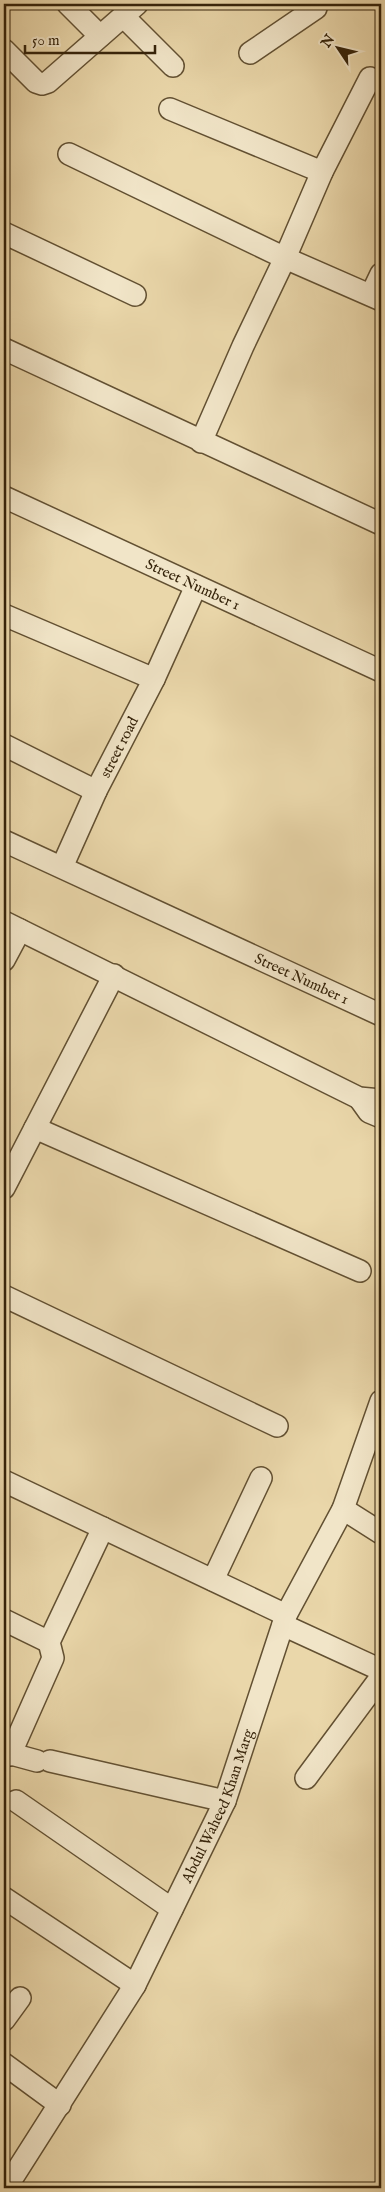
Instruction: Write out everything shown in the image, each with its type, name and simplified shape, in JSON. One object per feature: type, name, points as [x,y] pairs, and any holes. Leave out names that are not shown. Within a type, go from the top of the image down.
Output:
[{"type":"street","points":[[68,4],[100,36]]},
{"type":"street","points":[[250,53],[317,5]]},
{"type":"street","points":[[8,62],[36,82],[42,84],[48,82],[130,10],[173,66]]},
{"type":"street","points":[[201,442],[322,172],[370,78]]},
{"type":"street","points":[[170,109],[322,172]]},
{"type":"street","points":[[69,154],[285,258],[376,298],[381,274]]},
{"type":"street","points":[[4,233],[135,295]]},
{"type":"street","points":[[4,349],[381,524]]},
{"type":"street","name":"Street Number 1","points":[[4,497],[381,671]]},
{"type":"street","name":"street road","points":[[4,745],[96,792],[147,676],[196,586]]},
{"type":"street","points":[[4,614],[147,676]]},
{"type":"street","points":[[62,867],[96,792]]},
{"type":"street","name":"Street Number 1","points":[[4,841],[381,1015]]},
{"type":"street","points":[[4,960],[12,926],[360,1098],[381,1100]]},
{"type":"street","points":[[4,1188],[114,975]]},
{"type":"street","points":[[360,1098],[369,1112],[381,1117]]},
{"type":"street","points":[[34,1128],[360,1271]]},
{"type":"street","points":[[4,1296],[277,1426]]},
{"type":"street","name":"Abdul Waheed Khan Marg","points":[[6,2188],[135,1985],[225,1800],[285,1620],[343,1509],[381,1402]]},
{"type":"street","points":[[213,1580],[261,1478]]},
{"type":"street","points":[[4,1481],[213,1580],[381,1670]]},
{"type":"street","points":[[343,1509],[381,1534]]},
{"type":"street","points":[[103,1528],[49,1642],[53,1658],[7,1754],[225,1800]]},
{"type":"street","points":[[4,1620],[49,1642]]},
{"type":"street","points":[[306,1778],[381,1677]]},
{"type":"street","points":[[16,1801],[172,1909]]},
{"type":"street","points":[[4,1898],[135,1985]]},
{"type":"street","points":[[4,2020],[20,1998]]},
{"type":"street","points":[[4,2064],[60,2105]]}]
